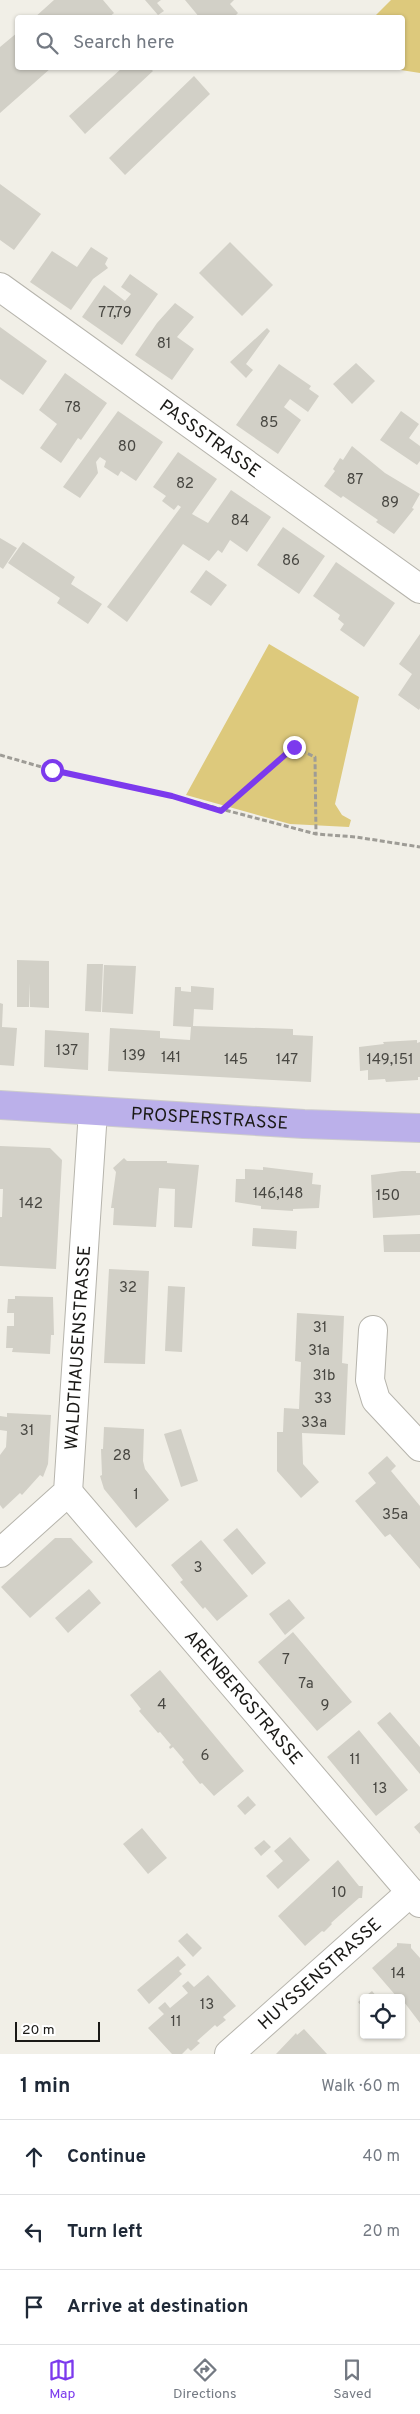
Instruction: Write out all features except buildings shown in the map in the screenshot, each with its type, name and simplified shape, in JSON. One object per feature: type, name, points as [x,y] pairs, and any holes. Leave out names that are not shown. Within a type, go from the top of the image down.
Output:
[{"type":"main road","name":"PROSPERSTRASSE","points":[[0,1106],[420,1128]]},
{"type":"street","name":"PASSSTRASSE","points":[[0,288],[420,589]]},
{"type":"street","name":"WALDTHAUSENSTRASSE","points":[[68,1492],[93,1111]]},
{"type":"street","points":[[372,1330],[370,1380],[376,1400],[420,1447]]},
{"type":"street","points":[[0,1553],[68,1492]]},
{"type":"street","name":"ARENBERGSTRASSE","points":[[68,1492],[415,1898]]},
{"type":"street","name":"HUYSSENSTRASSE","points":[[230,2054],[415,1898]]},
{"type":"path","points":[[221,811],[294,747],[315,757],[316,834]]},
{"type":"path","points":[[0,755],[52,770],[172,796],[221,811],[316,834],[356,836],[420,847]]},
{"type":"shaded area","points":[[391,0],[420,0],[420,73],[401,70],[405,70],[405,15],[376,15]]},
{"type":"shaded area","points":[[269,644],[359,697],[335,804],[342,815],[351,820],[349,827],[290,824],[186,795]]},
{"type":"route","points":[[52,770],[172,796],[221,811],[294,747]]}]
